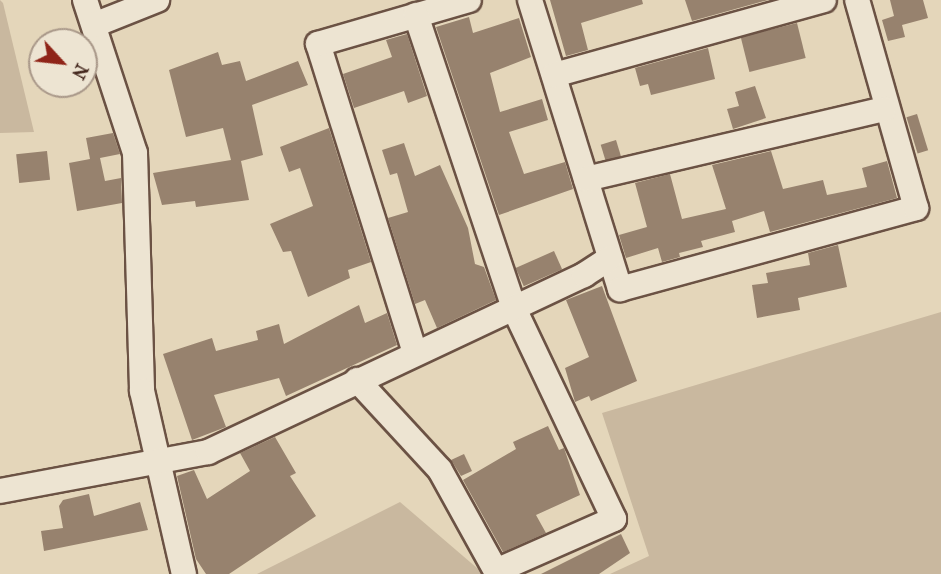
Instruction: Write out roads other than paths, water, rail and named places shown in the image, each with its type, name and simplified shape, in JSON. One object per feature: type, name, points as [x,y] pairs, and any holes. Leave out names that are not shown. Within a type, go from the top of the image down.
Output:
[{"type":"street","points":[[85,0],[135,153],[142,391],[184,574]]},
{"type":"street","points":[[94,25],[157,0]]},
{"type":"street","points":[[415,353],[317,44],[470,0]]},
{"type":"street","points":[[530,0],[620,289],[916,208],[884,109],[857,0]]},
{"type":"street","points":[[554,75],[824,0]]},
{"type":"street","points":[[357,380],[440,470],[496,571],[614,519],[513,308],[416,15]]},
{"type":"street","points":[[586,179],[884,109]]},
{"type":"street","points":[[0,491],[158,464],[208,452],[513,308],[610,258]]}]
